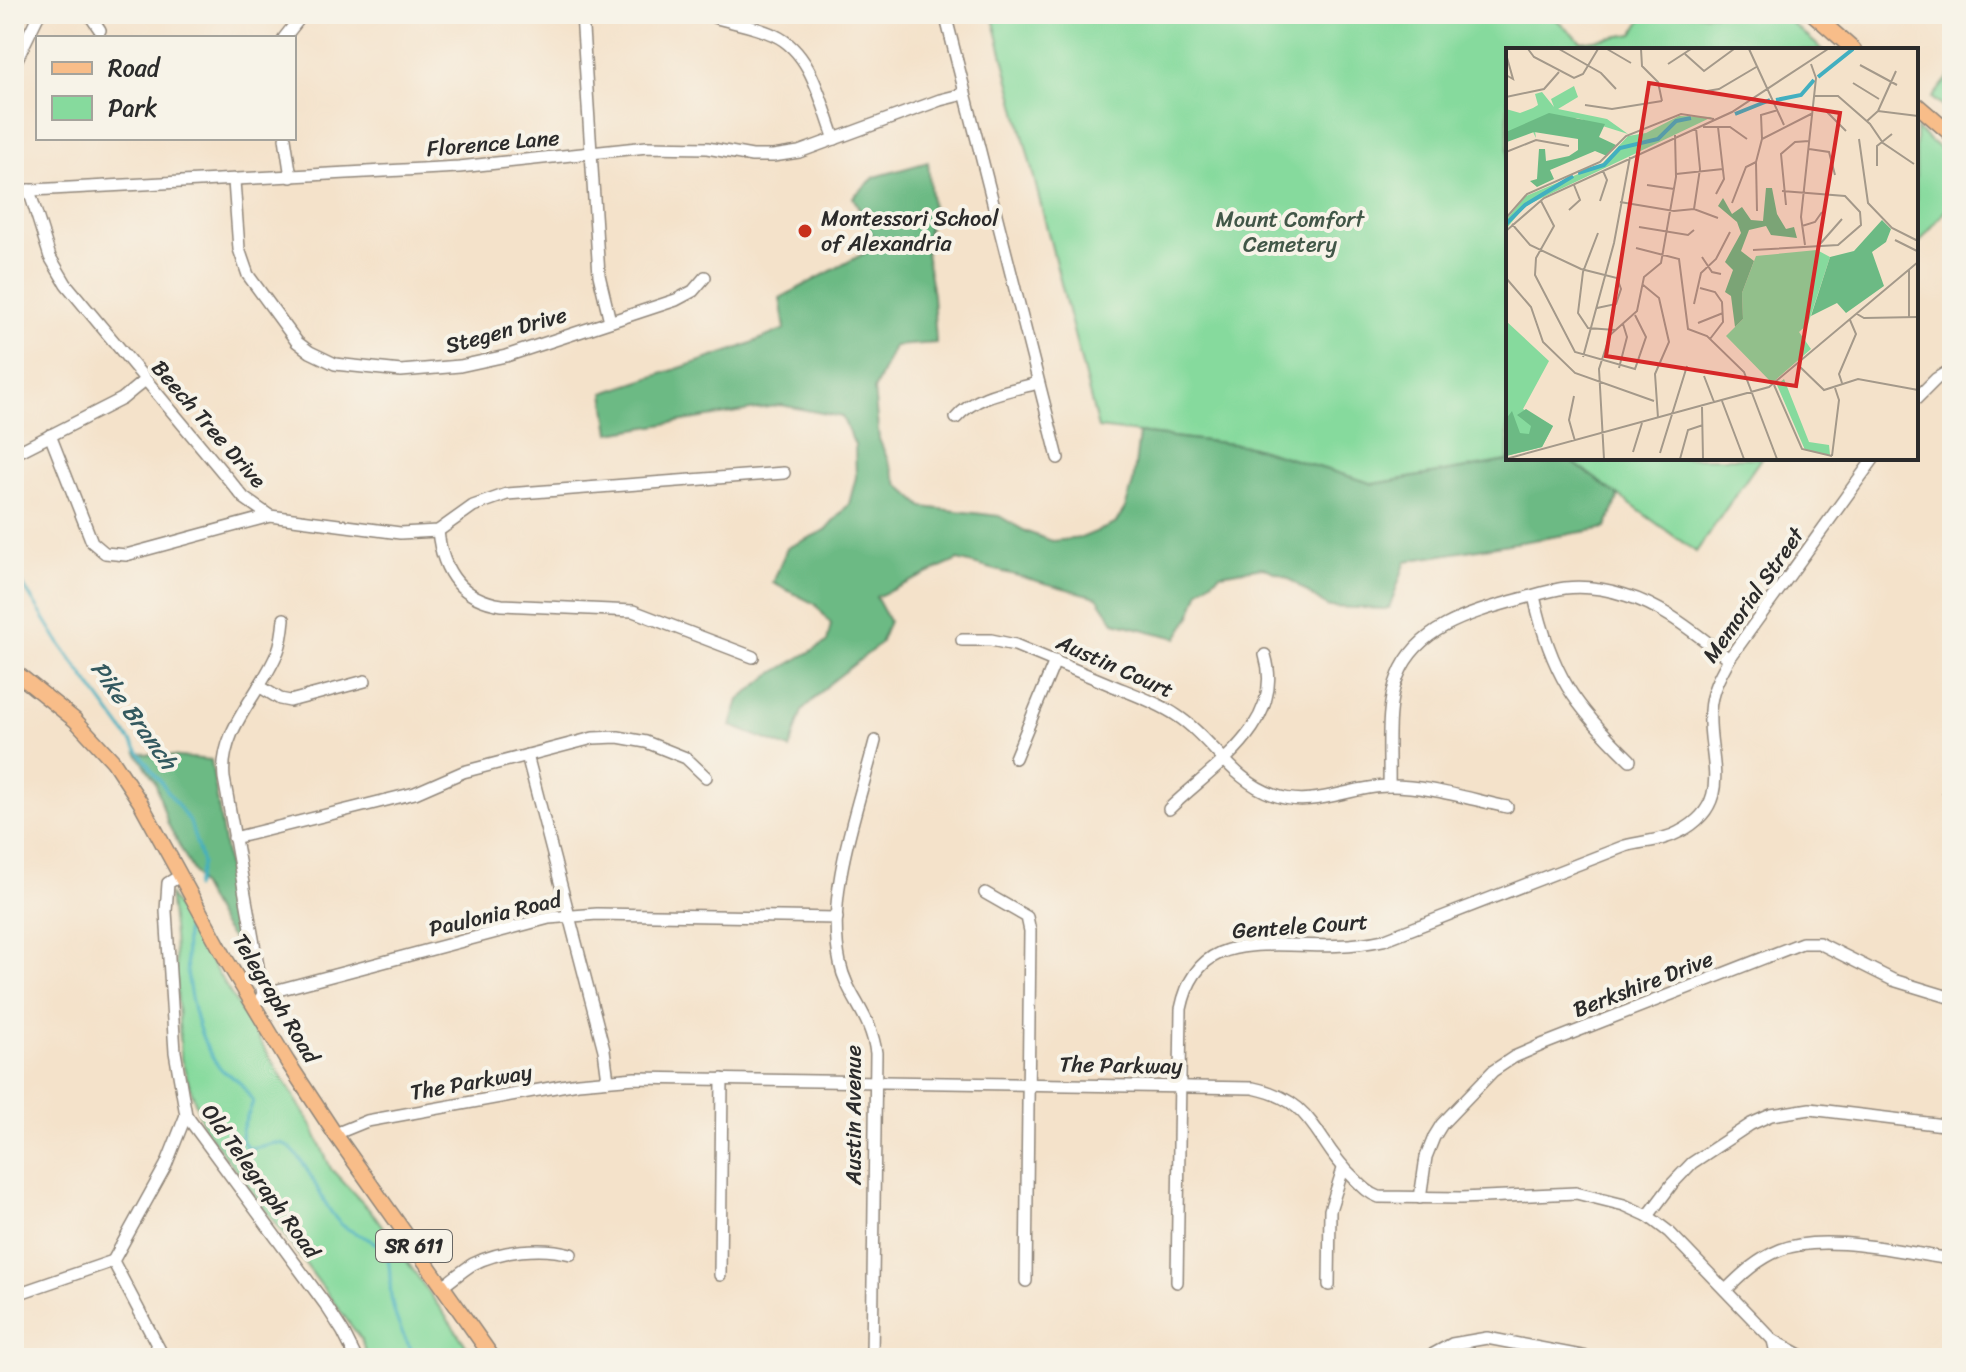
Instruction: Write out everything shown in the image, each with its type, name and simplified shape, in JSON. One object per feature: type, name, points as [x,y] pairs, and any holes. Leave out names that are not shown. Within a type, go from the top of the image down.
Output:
[{"type":"main road","points":[[1814,14],[1852,48]]},
{"type":"main road","points":[[1918,106],[1952,135]]},
{"type":"main road","name":"Telegraph Road","points":[[14,671],[75,720],[113,761],[140,802],[227,961],[260,1000],[287,1061],[493,1358]]},
{"type":"street","points":[[14,65],[39,14]]},
{"type":"street","points":[[89,14],[100,30]]},
{"type":"street","points":[[286,36],[303,14]]},
{"type":"street","points":[[582,14],[599,275],[610,321]]},
{"type":"street","points":[[945,14],[1058,458]]},
{"type":"street","points":[[714,17],[775,35],[795,50],[808,69],[835,139]]},
{"type":"street","name":"Florence Lane","points":[[14,191],[459,167],[675,146],[773,156],[799,152],[964,94]]},
{"type":"street","points":[[285,140],[291,177]]},
{"type":"street","name":"Stegen Drive","points":[[234,181],[238,242],[244,268],[297,342],[322,359],[354,368],[448,368],[506,356],[687,295],[705,277]]},
{"type":"street","name":"Beech Tree Drive","points":[[29,190],[55,267],[81,304],[244,498],[270,516],[387,533],[438,531]]},
{"type":"street","points":[[1918,397],[1936,379],[1952,369]]},
{"type":"street","points":[[14,454],[122,399],[145,380]]},
{"type":"street","points":[[956,418],[981,398],[1038,383]]},
{"type":"street","points":[[50,435],[92,542],[105,553],[126,555],[270,516]]},
{"type":"street","name":"Memorial Street","points":[[1702,815],[1710,802],[1716,780],[1710,705],[1717,681],[1729,659],[1873,460]]},
{"type":"street","points":[[753,657],[633,611],[502,605],[481,600],[459,586],[449,574],[440,551],[438,531],[473,506],[507,494],[784,473]]},
{"type":"street","points":[[1389,786],[1393,693],[1399,673],[1410,653],[1426,637],[1446,624],[1534,596],[1575,588],[1602,589],[1629,596],[1665,612],[1729,659]]},
{"type":"street","points":[[1534,596],[1549,651],[1563,683],[1576,702],[1630,760]]},
{"type":"street","points":[[260,1000],[223,756],[231,734],[279,649],[284,619]]},
{"type":"street","name":"Austin Court","points":[[962,640],[1002,642],[1055,661],[1164,708],[1189,724],[1236,773],[1257,788],[1285,798],[1315,800],[1364,788],[1389,786],[1411,787],[1507,807]]},
{"type":"street","points":[[1169,809],[1252,729],[1264,709],[1270,683],[1265,655]]},
{"type":"street","points":[[1015,758],[1055,661]]},
{"type":"street","points":[[259,686],[280,699],[290,701],[365,681]]},
{"type":"street","points":[[234,838],[415,793],[463,772],[593,738],[625,737],[678,755],[690,761],[706,777]]},
{"type":"street","name":"Austin Avenue","points":[[872,1358],[874,1041],[865,1012],[843,974],[837,918],[841,875],[875,741]]},
{"type":"street","points":[[527,755],[604,1050],[608,1080]]},
{"type":"street","name":"Gentele Court","points":[[1177,1282],[1181,1022],[1184,995],[1197,971],[1219,952],[1248,945],[1343,946],[1383,940],[1625,846],[1677,834],[1702,815]]},
{"type":"street","name":"Old Telegraph Road","points":[[180,876],[168,883],[166,890],[175,1052],[186,1115],[325,1304],[356,1358]]},
{"type":"street","points":[[985,893],[1027,917],[1030,931],[1026,1281]]},
{"type":"street","name":"Paulonia Road","points":[[260,1000],[549,918],[597,914],[837,918]]},
{"type":"street","name":"Berkshire Drive","points":[[1420,1198],[1426,1157],[1437,1131],[1502,1063],[1802,943],[1819,943],[1893,980],[1952,998]]},
{"type":"street","points":[[720,1275],[722,1079]]},
{"type":"street","name":"The Parkway","points":[[335,1134],[367,1121],[608,1080],[722,1079],[1253,1088],[1277,1094],[1297,1105],[1310,1118],[1343,1169],[1369,1193],[1391,1199],[1576,1193],[1614,1201],[1648,1216],[1669,1232],[1773,1340],[1806,1358]]},
{"type":"street","points":[[1648,1216],[1692,1163],[1751,1124],[1771,1115],[1810,1109],[1952,1126]]},
{"type":"street","points":[[14,1295],[113,1261],[166,1165],[186,1115]]},
{"type":"street","points":[[1329,1285],[1330,1210],[1343,1169]]},
{"type":"street","points":[[1726,1290],[1756,1263],[1780,1250],[1801,1244],[1828,1243],[1952,1259]]},
{"type":"street","points":[[443,1286],[485,1259],[536,1249],[571,1254]]},
{"type":"street","points":[[113,1261],[164,1358]]},
{"type":"street","points":[[1426,1358],[1452,1344],[1487,1338],[1592,1358]]},
{"type":"street","points":[[1773,1340],[1777,1358]]},
{"type":"green space","name":"Mount Comfort Cemetery","points":[[992,14],[1550,14],[1582,42],[1633,34],[1645,14],[1781,14],[1821,48],[1506,48],[1506,460],[1513,460],[1374,484],[1249,446],[1098,428]]},
{"type":"green space","points":[[1952,73],[1952,115],[1932,98]]},
{"type":"green space","points":[[1918,131],[1952,159],[1952,202],[1918,244]]},
{"type":"green space","points":[[928,162],[932,210],[925,247],[933,295],[936,343],[894,346],[874,390],[879,439],[898,484],[923,507],[999,516],[1027,532],[1052,541],[1081,538],[1115,524],[1125,508],[1133,483],[1139,433],[1249,446],[1374,484],[1513,460],[1570,460],[1619,496],[1606,528],[1406,561],[1389,609],[1328,607],[1288,578],[1263,567],[1220,574],[1200,590],[1191,616],[1177,638],[1114,622],[1097,597],[958,560],[876,597],[889,621],[880,644],[829,684],[802,711],[790,749],[731,726],[739,700],[770,675],[827,642],[831,624],[815,604],[773,583],[787,548],[826,530],[849,504],[856,477],[855,445],[842,417],[781,405],[610,433],[604,393],[737,349],[785,329],[780,298],[878,246],[853,197],[875,177]]},
{"type":"green space","points":[[1570,460],[1760,460],[1696,552]]},
{"type":"green space","points":[[137,753],[211,760],[241,951],[221,924],[168,824],[155,781]]},
{"type":"green space","points":[[169,894],[311,1124],[331,1169],[375,1216],[475,1358],[367,1358],[361,1339],[203,1126],[181,1059]]},
{"type":"waterway","name":"Pike Branch","points":[[14,570],[60,644],[190,822],[202,863],[195,888]]},
{"type":"waterway","name":"Pike Branch","points":[[189,912],[187,972],[196,1017],[212,1056],[222,1070],[240,1083],[253,1101],[241,1139],[248,1148],[280,1143],[292,1150],[341,1224],[383,1249],[389,1263],[394,1312],[417,1358]]},
{"type":"place","name":"Montessori School of Alexandria","points":[[805,231]]}]
